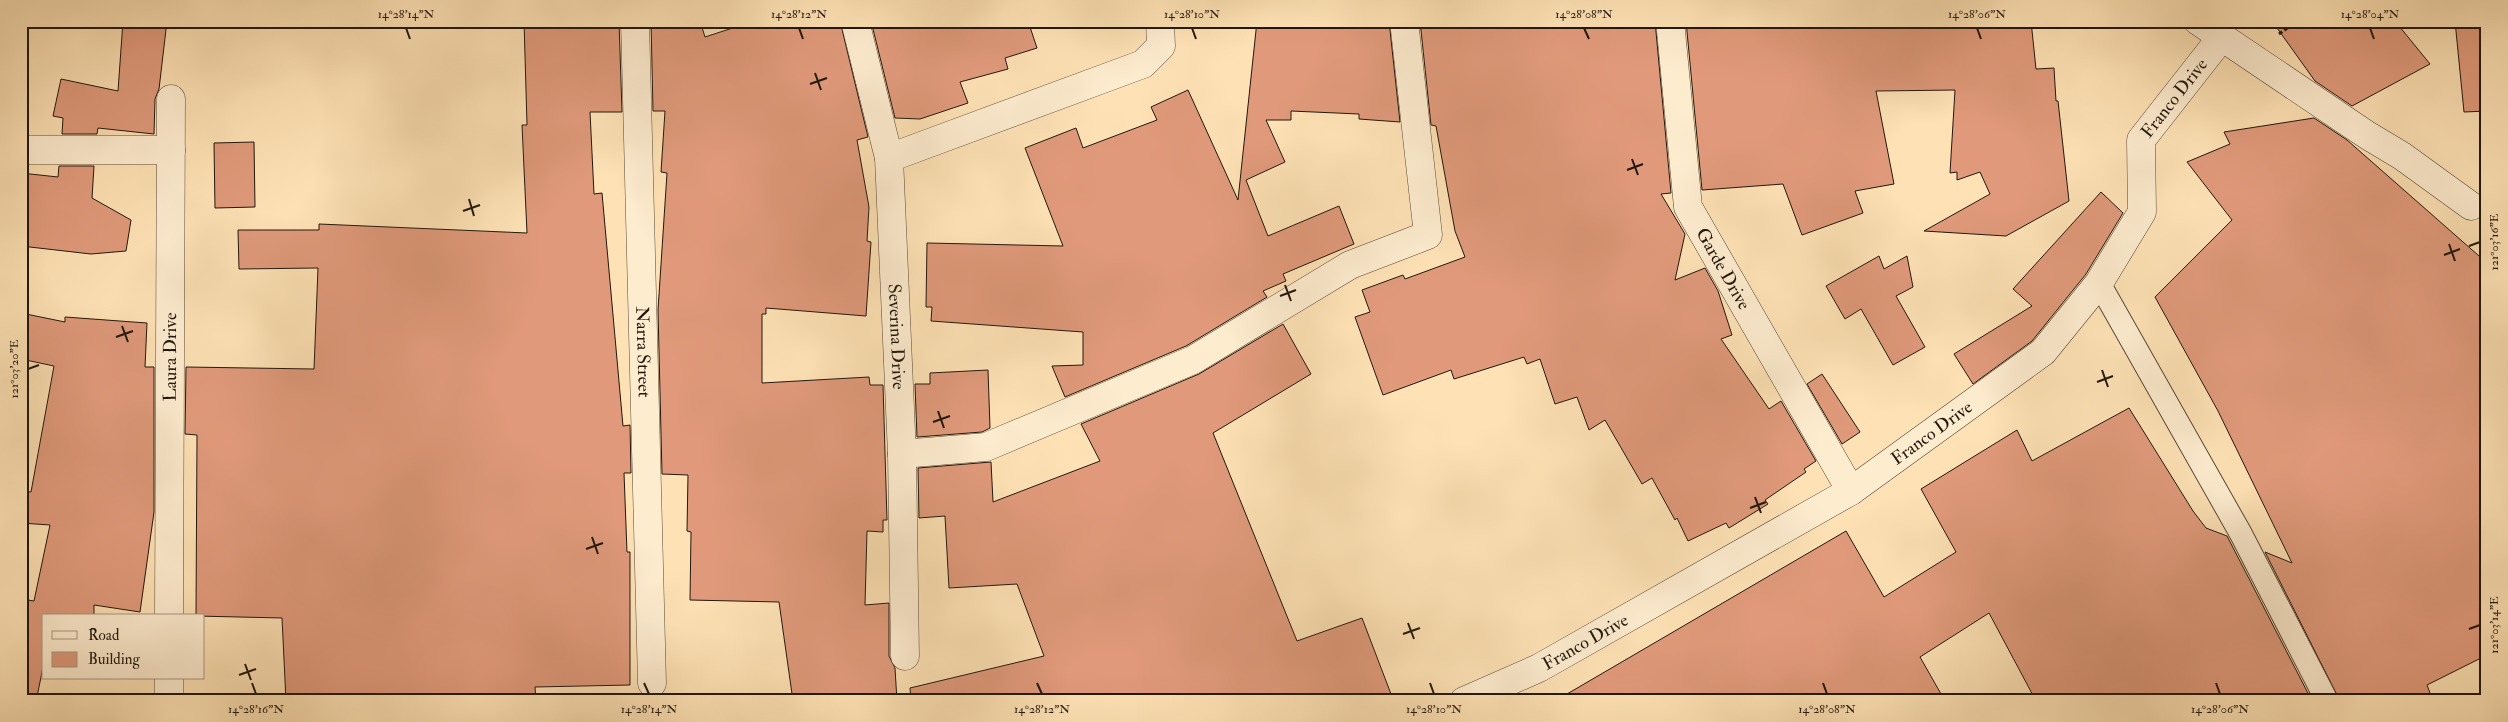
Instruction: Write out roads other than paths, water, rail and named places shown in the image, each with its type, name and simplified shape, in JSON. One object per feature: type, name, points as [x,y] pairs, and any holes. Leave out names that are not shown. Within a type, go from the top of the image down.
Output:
[{"type":"street","name":"Narra Street","points":[[635,21],[652,683]]},
{"type":"street","name":"Severina Drive","points":[[855,21],[889,158],[902,454],[905,656]]},
{"type":"street","points":[[889,158],[1143,64],[1161,46],[1160,21]]},
{"type":"street","points":[[902,454],[986,448],[1193,360],[1350,265],[1428,234],[1404,21]]},
{"type":"street","name":"Garde Drive","points":[[1670,21],[1688,207],[1851,492]]},
{"type":"street","points":[[2198,21],[2402,156],[2472,206]]},
{"type":"street","name":"Franco Drive","points":[[1464,701],[1539,668],[1851,492],[2043,352],[2099,283],[2142,212],[2141,140],[2221,38]]},
{"type":"street","name":"Laura Drive","points":[[169,614],[171,99]]},
{"type":"street","points":[[21,150],[171,150]]},
{"type":"street","points":[[169,680],[169,701]]},
{"type":"lane","points":[[2099,283],[2241,534],[2327,701]]}]
